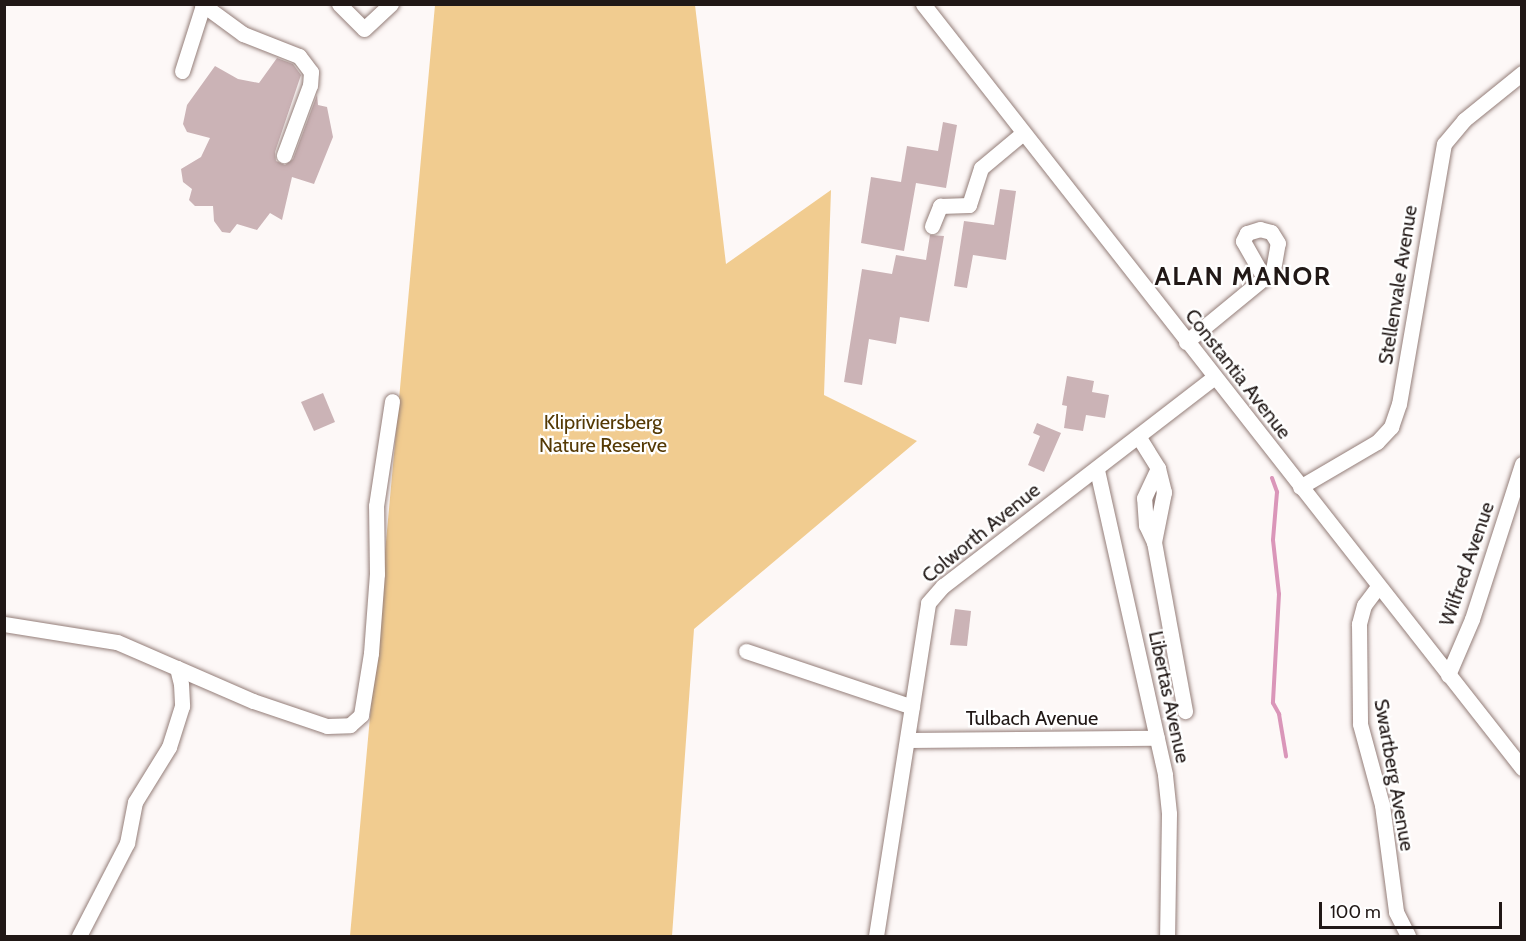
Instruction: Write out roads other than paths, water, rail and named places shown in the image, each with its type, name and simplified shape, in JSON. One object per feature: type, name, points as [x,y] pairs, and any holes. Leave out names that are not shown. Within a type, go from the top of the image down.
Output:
[{"type":"street","points":[[339,4],[364,30],[391,4]]},
{"type":"street","name":"Constantia Avenue","points":[[923,4],[1377,588],[1521,768]]},
{"type":"street","points":[[183,71],[202,5],[243,34],[299,56],[310,72],[310,86],[284,155]]},
{"type":"street","name":"Stellenvale Avenue","points":[[1300,488],[1377,442],[1391,427],[1399,404],[1444,144],[1464,120],[1521,74]]},
{"type":"street","points":[[932,226],[940,206],[969,205],[981,168],[1023,133]]},
{"type":"street","points":[[1186,342],[1264,278]]},
{"type":"street","name":"Colworth Avenue","points":[[876,936],[908,740],[925,611],[933,596],[1008,534],[1097,470],[1214,377]]},
{"type":"street","points":[[4,624],[117,642],[253,701],[327,726],[350,725],[361,715],[370,664],[377,574],[376,506],[392,401]]},
{"type":"street","points":[[1138,436],[1158,468],[1143,498],[1146,525],[1154,542],[1185,711]]},
{"type":"street","name":"Wilfred Avenue","points":[[1448,675],[1472,619],[1521,465]]},
{"type":"street","name":"Libertas Avenue","points":[[1097,470],[1157,738],[1169,814],[1167,936]]},
{"type":"street","name":"Swartberg Avenue","points":[[1377,588],[1364,605],[1359,624],[1360,724],[1382,805],[1394,905],[1408,936]]},
{"type":"street","points":[[746,651],[912,707]]},
{"type":"street","points":[[78,936],[127,843],[135,802],[169,747],[183,695],[177,668]]},
{"type":"street","name":"Tulbach Avenue","points":[[908,740],[1157,738]]},
{"type":"waterway","points":[[1272,478],[1277,492],[1273,540],[1279,594],[1273,703],[1279,714],[1286,756]]},
{"type":"district","name":"ALAN MANOR","points":[[1243,277]]},
{"type":"park label","name":"Klipriviersberg Nature Reserve","points":[[603,434]]}]
